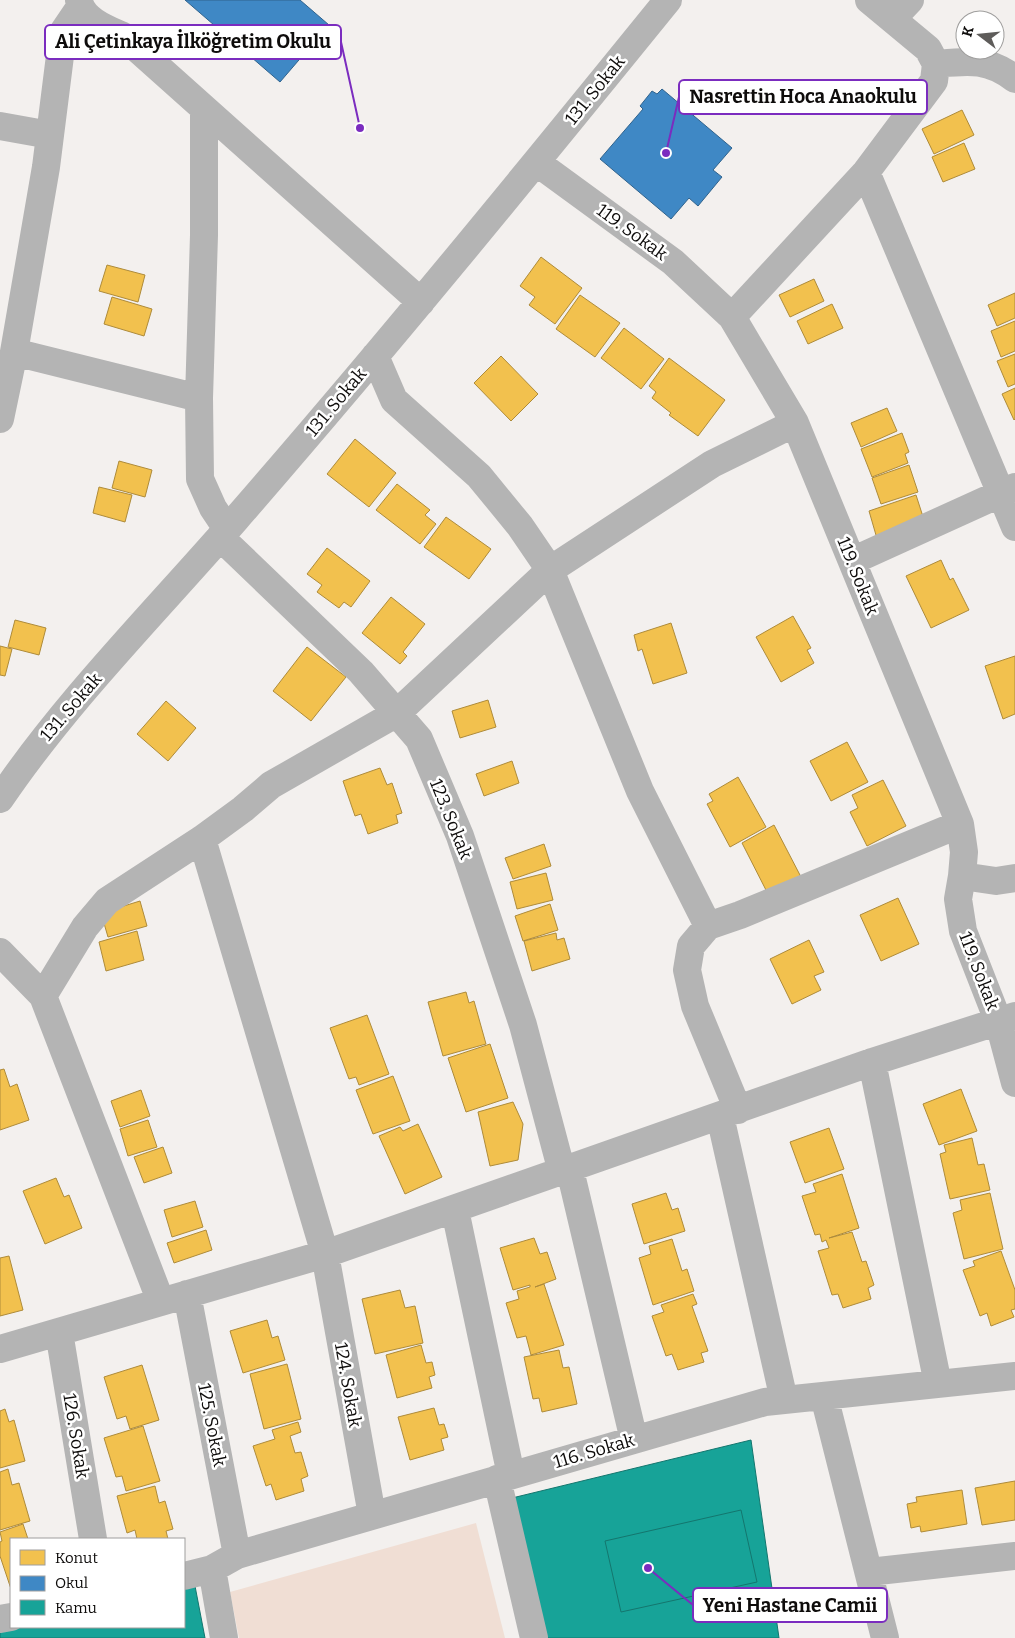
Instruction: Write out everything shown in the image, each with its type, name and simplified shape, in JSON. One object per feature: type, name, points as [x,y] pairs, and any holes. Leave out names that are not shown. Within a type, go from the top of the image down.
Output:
[{"type":"street","name":"131. Sokak","points":[[0,799],[33,750],[224,533],[421,302],[668,0]]},
{"type":"street","points":[[732,317],[866,172],[934,81],[936,64],[901,10],[869,0]]},
{"type":"street","points":[[0,420],[14,352],[50,135],[63,32],[79,3],[98,25],[123,36],[421,302]]},
{"type":"street","points":[[936,64],[971,60],[1001,68],[1015,79]]},
{"type":"street","name":"123. Sokak","points":[[204,109],[204,235],[199,398],[200,479],[224,533],[361,672],[418,739],[460,836],[523,1025],[566,1171],[634,1440]]},
{"type":"street","points":[[0,126],[50,135]]},
{"type":"street","name":"119. Sokak","points":[[536,162],[673,262],[732,317],[795,423],[960,824],[964,852],[958,899],[963,931],[1007,1019],[1015,1083]]},
{"type":"street","points":[[866,172],[1008,490],[1015,527]]},
{"type":"street","points":[[14,352],[199,398]]},
{"type":"street","points":[[375,356],[394,400],[479,476],[520,526],[550,570],[640,791],[708,926]]},
{"type":"street","points":[[43,996],[85,927],[107,901],[202,839],[243,809],[271,785],[397,713],[550,570],[712,464],[795,423]]},
{"type":"street","points":[[852,561],[1008,490]]},
{"type":"street","points":[[784,1400],[729,1113],[695,1006],[687,970],[691,946],[708,926],[740,915],[960,824]]},
{"type":"street","name":"124. Sokak","points":[[202,839],[325,1254],[372,1516]]},
{"type":"street","points":[[962,876],[996,881],[1015,878]]},
{"type":"street","points":[[0,952],[43,996],[161,1302]]},
{"type":"street","points":[[0,1349],[325,1254],[455,1210],[872,1062],[1007,1019]]},
{"type":"street","points":[[872,1062],[938,1384]]},
{"type":"street","points":[[455,1210],[534,1638]]},
{"type":"street","name":"125. Sokak","points":[[187,1294],[237,1555]]},
{"type":"street","name":"126. Sokak","points":[[59,1332],[93,1538]]},
{"type":"street","name":"116. Sokak","points":[[185,1576],[212,1569],[237,1555],[764,1402],[1015,1376]]},
{"type":"street","points":[[824,1396],[885,1638]]},
{"type":"street","points":[[869,1572],[1015,1556]]},
{"type":"street","points":[[212,1569],[224,1638]]},
{"type":"shaded area","points":[[476,1523],[505,1638],[239,1638],[230,1592]]},
{"type":"building: Konut","points":[[962,110],[974,135],[934,154],[922,129]]},
{"type":"building: Konut","points":[[964,143],[975,169],[943,182],[932,157]]},
{"type":"building: Konut","points":[[541,257],[582,288],[555,324],[529,305],[535,297],[520,286]]},
{"type":"building: Konut","points":[[107,265],[145,275],[138,302],[99,291]]},
{"type":"building: Konut","points":[[814,279],[824,301],[790,317],[779,295]]},
{"type":"building: Konut","points":[[1015,293],[1015,318],[997,326],[988,305]]},
{"type":"building: Konut","points":[[580,295],[620,323],[595,357],[556,329]]},
{"type":"building: Konut","points":[[112,297],[152,309],[144,336],[104,324]]},
{"type":"building: Konut","points":[[832,304],[843,328],[808,344],[797,321]]},
{"type":"building: Konut","points":[[1015,321],[1015,351],[1001,357],[991,331]]},
{"type":"building: Konut","points":[[624,328],[664,359],[641,389],[601,358]]},
{"type":"building: Konut","points":[[1015,354],[1015,384],[1008,387],[997,361]]},
{"type":"building: Konut","points":[[501,356],[538,394],[511,421],[474,383]]},
{"type":"building: Konut","points":[[669,358],[725,400],[698,436],[669,415],[671,413],[652,398],[656,392],[649,386]]},
{"type":"building: Konut","points":[[1015,388],[1015,419],[1014,420],[1002,394]]},
{"type":"building: Konut","points":[[887,408],[897,431],[861,447],[851,423]]},
{"type":"building: Konut","points":[[902,433],[909,452],[905,454],[908,463],[872,477],[861,449]]},
{"type":"building: Konut","points":[[355,439],[396,473],[369,507],[327,474]]},
{"type":"building: Konut","points":[[119,461],[152,470],[145,497],[112,488]]},
{"type":"building: Konut","points":[[909,465],[918,492],[881,504],[872,478]]},
{"type":"building: Konut","points":[[397,484],[430,510],[425,515],[436,524],[420,544],[376,510]]},
{"type":"building: Konut","points":[[99,487],[132,495],[125,522],[93,513]]},
{"type":"building: Konut","points":[[916,495],[926,526],[878,542],[869,511]]},
{"type":"building: Konut","points":[[446,517],[491,549],[469,579],[424,547]]},
{"type":"building: Konut","points":[[327,548],[370,581],[351,607],[344,602],[339,608],[317,592],[322,585],[307,574]]},
{"type":"building: Konut","points":[[941,560],[950,580],[953,578],[969,610],[931,628],[906,576]]},
{"type":"building: Konut","points":[[391,597],[425,624],[403,652],[407,656],[400,664],[362,633]]},
{"type":"building: Konut","points":[[793,616],[811,648],[807,650],[814,663],[781,682],[756,637]]},
{"type":"building: Konut","points":[[15,620],[46,628],[39,655],[8,647]]},
{"type":"building: Konut","points":[[671,623],[687,673],[653,684],[642,649],[638,651],[634,635]]},
{"type":"building: Konut","points":[[0,646],[12,649],[5,676],[0,675]]},
{"type":"building: Konut","points":[[307,647],[346,677],[311,721],[273,691]]},
{"type":"building: Konut","points":[[1015,656],[1015,714],[1003,719],[985,666]]},
{"type":"building: Konut","points":[[488,700],[496,727],[460,738],[452,711]]},
{"type":"building: Konut","points":[[166,701],[196,728],[168,761],[137,734]]},
{"type":"building: Konut","points":[[847,742],[868,782],[831,801],[810,761]]},
{"type":"building: Konut","points":[[512,761],[519,783],[484,796],[476,774]]},
{"type":"building: Konut","points":[[380,768],[387,785],[392,783],[402,813],[396,815],[398,823],[368,834],[361,814],[355,816],[343,781]]},
{"type":"building: Konut","points":[[738,777],[766,827],[730,847],[707,804],[713,801],[709,794]]},
{"type":"building: Konut","points":[[883,780],[906,826],[867,846],[850,812],[858,808],[852,795]]},
{"type":"building: Konut","points":[[774,825],[801,877],[768,894],[742,843]]},
{"type":"building: Konut","points":[[544,844],[551,866],[513,879],[505,858]]},
{"type":"building: Konut","points":[[546,873],[553,900],[517,909],[510,882]]},
{"type":"building: Konut","points":[[898,898],[919,944],[881,961],[860,915]]},
{"type":"building: Konut","points":[[140,901],[147,926],[108,937],[101,913]]},
{"type":"building: Konut","points":[[550,904],[558,930],[523,941],[515,916]]},
{"type":"building: Konut","points":[[137,931],[144,960],[106,971],[99,942]]},
{"type":"building: Konut","points":[[556,933],[557,940],[564,938],[570,959],[532,971],[524,941]]},
{"type":"building: Konut","points":[[809,940],[824,972],[814,976],[821,990],[792,1004],[770,959]]},
{"type":"building: Konut","points":[[466,992],[469,1003],[474,1001],[486,1044],[443,1056],[428,1002]]},
{"type":"building: Konut","points":[[367,1015],[389,1074],[359,1085],[356,1077],[349,1079],[330,1028]]},
{"type":"building: Konut","points":[[490,1044],[508,1098],[466,1112],[448,1058]]},
{"type":"building: Konut","points":[[4,1069],[10,1087],[17,1084],[29,1120],[0,1130],[0,1070]]},
{"type":"building: Konut","points":[[393,1076],[410,1121],[373,1134],[356,1090]]},
{"type":"building: Konut","points":[[961,1089],[977,1131],[939,1145],[923,1104]]},
{"type":"building: Konut","points":[[141,1090],[150,1116],[120,1127],[111,1101]]},
{"type":"building: Konut","points":[[513,1102],[523,1124],[518,1160],[490,1166],[478,1112]]},
{"type":"building: Konut","points":[[148,1120],[157,1147],[128,1156],[120,1129]]},
{"type":"building: Konut","points":[[418,1124],[442,1177],[405,1194],[379,1136],[400,1127],[403,1131]]},
{"type":"building: Konut","points":[[829,1128],[844,1169],[805,1183],[790,1142]]},
{"type":"building: Konut","points":[[972,1138],[978,1165],[984,1164],[990,1190],[950,1199],[940,1154],[946,1152],[944,1145]]},
{"type":"building: Konut","points":[[163,1147],[172,1173],[144,1183],[134,1157]]},
{"type":"building: Konut","points":[[842,1174],[859,1228],[829,1238],[852,1232],[862,1262],[866,1261],[874,1285],[868,1288],[871,1299],[843,1308],[838,1294],[832,1295],[818,1251],[829,1248],[826,1240],[822,1242],[820,1234],[815,1235],[802,1196],[816,1192],[813,1184]]},
{"type":"building: Konut","points":[[56,1178],[64,1197],[69,1195],[82,1228],[45,1244],[23,1191]]},
{"type":"building: Konut","points":[[666,1193],[672,1210],[678,1208],[685,1231],[644,1244],[632,1204]]},
{"type":"building: Konut","points":[[990,1193],[1003,1249],[964,1259],[953,1213],[962,1210],[960,1200]]},
{"type":"building: Konut","points":[[195,1201],[203,1227],[172,1237],[164,1210]]},
{"type":"building: Konut","points":[[206,1230],[212,1250],[174,1263],[167,1243]]},
{"type":"building: Konut","points":[[534,1238],[540,1254],[547,1252],[556,1279],[535,1287],[544,1284],[564,1345],[531,1355],[526,1336],[517,1338],[506,1303],[519,1299],[517,1291],[530,1287],[530,1285],[513,1290],[500,1248]]},
{"type":"building: Konut","points":[[672,1239],[682,1271],[687,1269],[694,1291],[653,1305],[639,1258],[651,1254],[649,1246]]},
{"type":"building: Konut","points":[[1001,1251],[1015,1290],[1015,1309],[1011,1310],[1014,1317],[991,1326],[987,1313],[980,1316],[963,1270],[975,1266],[973,1261]]},
{"type":"building: Konut","points":[[9,1256],[23,1310],[0,1316],[0,1258]]},
{"type":"building: Konut","points":[[400,1290],[405,1308],[415,1306],[423,1343],[375,1354],[362,1299]]},
{"type":"building: Konut","points":[[693,1294],[697,1304],[692,1306],[708,1351],[701,1353],[704,1362],[678,1370],[672,1354],[666,1356],[652,1316],[664,1312],[661,1305]]},
{"type":"building: Konut","points":[[267,1320],[272,1338],[278,1336],[285,1360],[243,1373],[230,1331]]},
{"type":"building: Konut","points":[[421,1345],[426,1363],[432,1362],[435,1375],[429,1377],[432,1388],[397,1398],[386,1355]]},
{"type":"building: Konut","points":[[559,1350],[563,1368],[569,1367],[577,1404],[542,1412],[539,1398],[533,1399],[524,1357]]},
{"type":"building: Konut","points":[[287,1364],[301,1419],[264,1429],[250,1374]]},
{"type":"building: Konut","points":[[142,1365],[159,1420],[130,1429],[126,1416],[117,1419],[104,1377]]},
{"type":"building: Konut","points":[[434,1408],[439,1425],[444,1424],[448,1437],[441,1439],[444,1450],[410,1460],[398,1417]]},
{"type":"building: Konut","points":[[5,1409],[9,1422],[14,1420],[25,1461],[0,1468],[0,1411]]},
{"type":"building: Konut","points":[[298,1422],[301,1432],[290,1436],[295,1453],[301,1452],[308,1476],[301,1479],[304,1491],[276,1500],[271,1484],[266,1486],[253,1446],[275,1439],[272,1430]]},
{"type":"building: Konut","points":[[143,1426],[160,1481],[126,1491],[122,1476],[116,1477],[104,1438]]},
{"type":"building: Konut","points":[[8,1469],[12,1485],[19,1483],[30,1521],[0,1530],[0,1472]]},
{"type":"building: Konut","points":[[1015,1481],[1015,1520],[982,1525],[975,1488]]},
{"type":"building: Konut","points":[[155,1486],[159,1503],[165,1501],[173,1529],[166,1531],[168,1538],[137,1538],[135,1530],[127,1533],[117,1496]]},
{"type":"building: Konut","points":[[962,1490],[967,1524],[921,1532],[920,1526],[911,1528],[907,1504],[917,1502],[916,1497]]},
{"type":"building: Konut","points":[[23,1524],[28,1538],[10,1538],[10,1586],[0,1556],[0,1542],[2,1541],[0,1532]]},
{"type":"building: Okul","points":[[185,0],[300,0],[329,25],[280,82]]},
{"type":"building: Okul","points":[[662,89],[732,148],[713,170],[722,177],[698,206],[689,198],[671,219],[600,159],[643,109],[640,106],[652,91],[657,94]]},
{"type":"building: Kamu","points":[[751,1440],[779,1638],[544,1638],[512,1498]]},
{"type":"building: Kamu","points":[[741,1510],[757,1582],[621,1612],[605,1541]]},
{"type":"building: Kamu","points":[[195,1586],[205,1638],[0,1638],[0,1625],[10,1625],[10,1628],[185,1628],[185,1588]]},
{"type":"place","name":"Ali Çetinkaya İlköğretim Okulu","points":[[360,128]]},
{"type":"place","name":"Nasrettin Hoca Anaokulu","points":[[666,153]]},
{"type":"place","name":"Yeni Hastane Camii","points":[[648,1568]]}]
